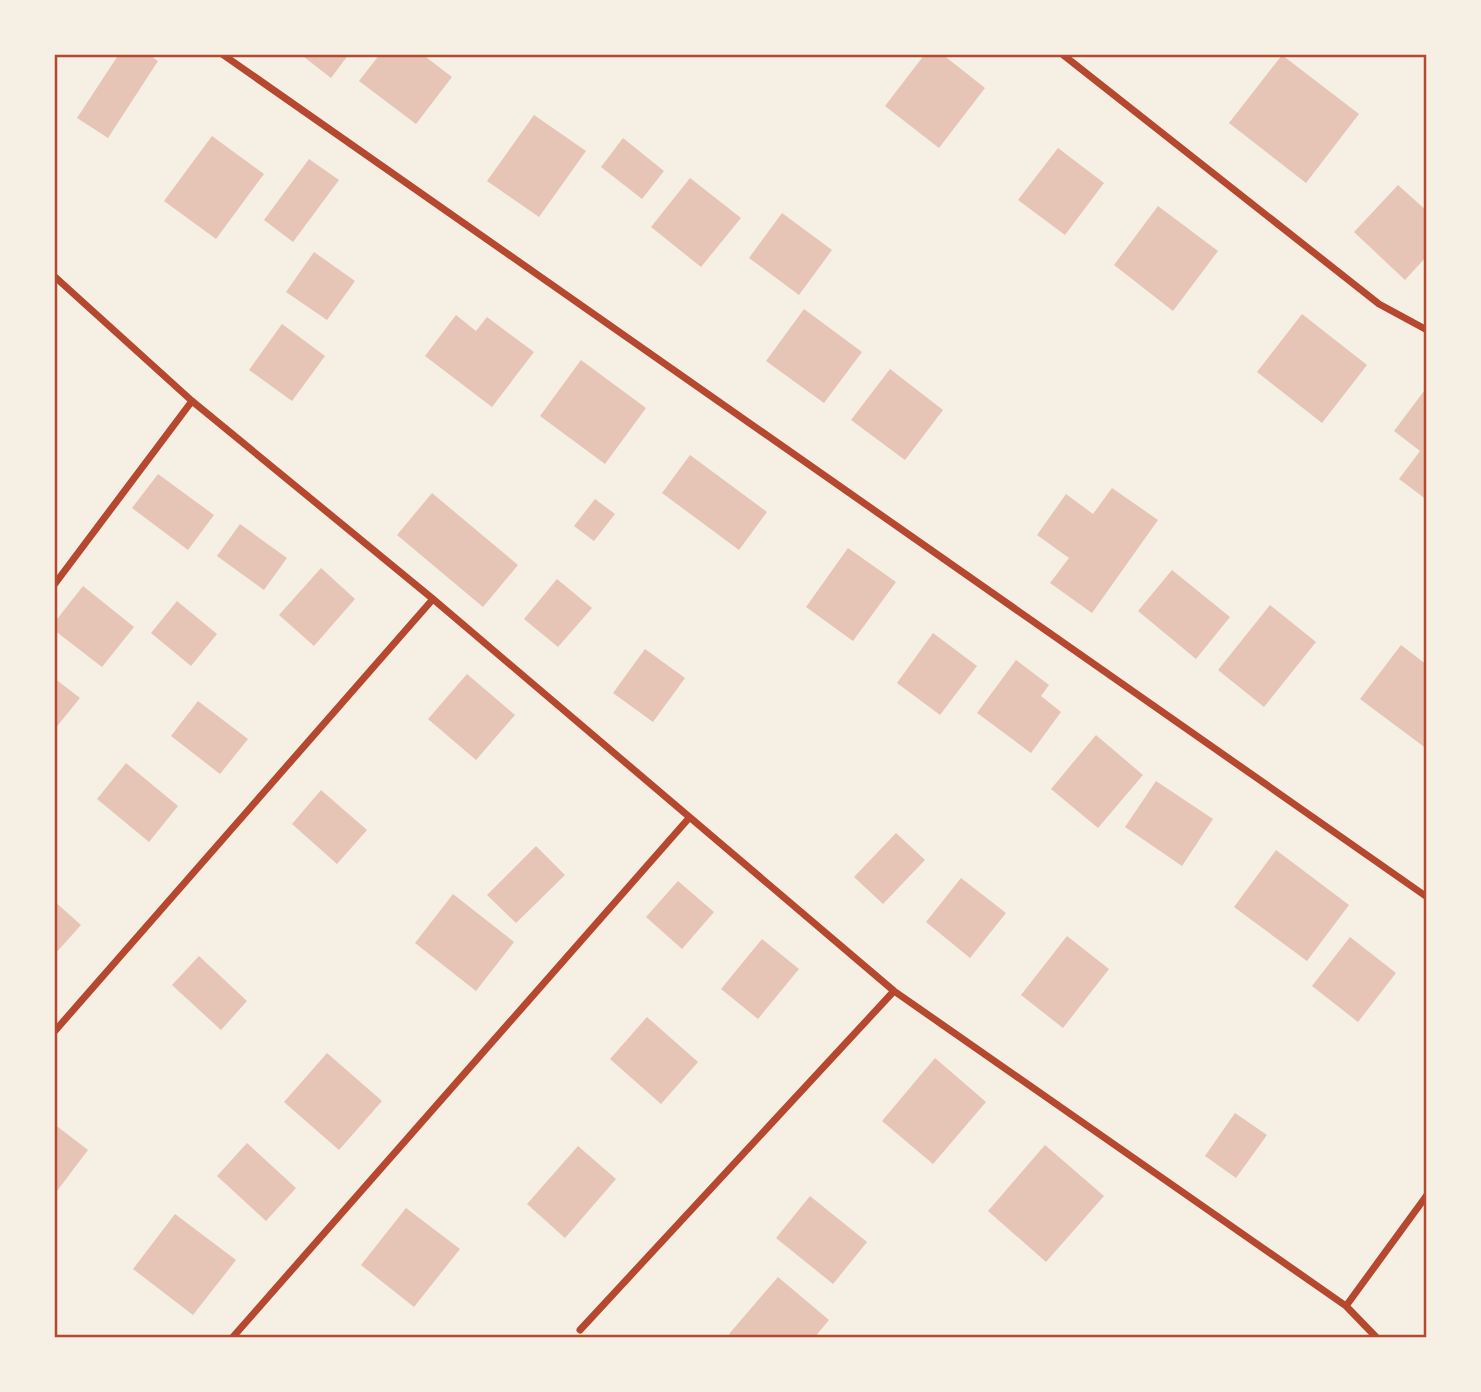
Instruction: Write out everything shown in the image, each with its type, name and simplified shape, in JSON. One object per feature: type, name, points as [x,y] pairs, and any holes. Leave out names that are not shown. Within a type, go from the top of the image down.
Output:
[{"type":"street","points":[[222,54],[1427,897]]},
{"type":"street","points":[[1062,54],[1379,304],[1427,330]]},
{"type":"street","points":[[54,276],[192,401],[433,599],[894,991],[1346,1306],[1377,1338]]},
{"type":"street","points":[[54,585],[192,401]]},
{"type":"street","points":[[54,1032],[433,599]]},
{"type":"street","points":[[232,1338],[689,818]]},
{"type":"street","points":[[580,1330],[894,991]]},
{"type":"street","points":[[1346,1306],[1427,1195]]},
{"type":"building","points":[[119,54],[148,54],[158,61],[108,138],[77,118]]},
{"type":"building","points":[[306,54],[349,54],[331,78],[304,57]]},
{"type":"building","points":[[380,54],[422,54],[452,77],[416,124],[359,81]]},
{"type":"building","points":[[925,54],[942,54],[985,88],[939,148],[885,106]]},
{"type":"building","points":[[1282,55],[1359,114],[1306,183],[1229,123]]},
{"type":"building","points":[[534,115],[586,151],[539,217],[487,181]]},
{"type":"building","points":[[212,136],[264,174],[216,239],[164,201]]},
{"type":"building","points":[[623,138],[664,171],[642,199],[601,167]]},
{"type":"building","points":[[1058,148],[1104,183],[1065,235],[1018,200]]},
{"type":"building","points":[[309,159],[339,180],[293,242],[264,220]]},
{"type":"building","points":[[690,178],[741,218],[701,267],[651,227]]},
{"type":"building","points":[[1398,185],[1427,211],[1427,256],[1405,280],[1354,232]]},
{"type":"building","points":[[1158,206],[1218,251],[1173,311],[1114,265]]},
{"type":"building","points":[[782,213],[832,250],[799,295],[749,258]]},
{"type":"building","points":[[314,252],[355,281],[327,320],[286,292]]},
{"type":"building","points":[[804,309],[862,352],[824,403],[766,361]]},
{"type":"building","points":[[1302,314],[1367,365],[1322,423],[1257,372]]},
{"type":"building","points":[[456,315],[476,331],[487,317],[534,352],[492,407],[425,356]]},
{"type":"building","points":[[282,324],[325,356],[292,401],[249,370]]},
{"type":"building","points":[[581,360],[646,408],[605,464],[540,416]]},
{"type":"building","points":[[890,369],[943,410],[905,460],[851,420]]},
{"type":"building","points":[[1427,387],[1427,500],[1399,479],[1420,451],[1394,431]]},
{"type":"building","points":[[690,455],[767,512],[739,550],[662,493]]},
{"type":"building","points":[[158,474],[214,515],[188,550],[132,508]]},
{"type":"building","points":[[1112,488],[1158,520],[1092,613],[1050,583],[1069,558],[1037,535],[1066,494],[1093,514]]},
{"type":"building","points":[[432,493],[518,565],[483,607],[397,535]]},
{"type":"building","points":[[595,499],[615,514],[594,541],[574,526]]},
{"type":"building","points":[[240,524],[287,558],[264,590],[217,556]]},
{"type":"building","points":[[848,548],[896,582],[853,641],[806,607]]},
{"type":"building","points":[[321,568],[355,599],[314,646],[279,615]]},
{"type":"building","points":[[1172,570],[1230,617],[1196,659],[1138,611]]},
{"type":"building","points":[[557,579],[592,608],[558,647],[524,619]]},
{"type":"building","points":[[83,586],[134,627],[102,667],[54,630],[54,623]]},
{"type":"building","points":[[177,601],[217,634],[191,666],[151,633]]},
{"type":"building","points":[[1270,605],[1316,642],[1264,707],[1218,670]]},
{"type":"building","points":[[933,633],[977,666],[940,715],[897,683]]},
{"type":"building","points":[[1401,645],[1427,665],[1427,749],[1360,699]]},
{"type":"building","points":[[645,649],[685,678],[653,722],[613,693]]},
{"type":"building","points":[[1016,660],[1049,685],[1041,696],[1061,712],[1031,753],[977,713]]},
{"type":"building","points":[[467,674],[515,715],[476,760],[428,719]]},
{"type":"building","points":[[54,678],[80,698],[54,730]]},
{"type":"building","points":[[198,701],[248,739],[220,774],[171,736]]},
{"type":"building","points":[[1096,735],[1143,775],[1098,828],[1051,789]]},
{"type":"building","points":[[126,763],[178,806],[149,842],[97,799]]},
{"type":"building","points":[[1156,781],[1213,819],[1182,866],[1125,827]]},
{"type":"building","points":[[321,790],[367,830],[337,864],[292,824]]},
{"type":"building","points":[[896,833],[925,860],[883,904],[854,877]]},
{"type":"building","points":[[536,846],[565,875],[516,923],[487,895]]},
{"type":"building","points":[[1276,850],[1349,905],[1307,961],[1234,907]]},
{"type":"building","points":[[961,878],[1006,913],[970,958],[926,922]]},
{"type":"building","points":[[678,881],[714,912],[682,949],[646,917]]},
{"type":"building","points":[[453,894],[514,942],[476,991],[415,943]]},
{"type":"building","points":[[54,901],[81,925],[54,955]]},
{"type":"building","points":[[1067,936],[1109,969],[1063,1028],[1021,995]]},
{"type":"building","points":[[1350,937],[1396,973],[1358,1022],[1312,986]]},
{"type":"building","points":[[762,939],[799,969],[758,1019],[721,989]]},
{"type":"building","points":[[199,956],[247,1001],[221,1030],[172,985]]},
{"type":"building","points":[[647,1017],[698,1062],[661,1104],[610,1059]]},
{"type":"building","points":[[327,1053],[382,1101],[339,1150],[284,1102]]},
{"type":"building","points":[[935,1058],[986,1102],[933,1164],[882,1121]]},
{"type":"building","points":[[1235,1113],[1267,1135],[1236,1178],[1205,1156]]},
{"type":"building","points":[[54,1124],[88,1150],[54,1195]]},
{"type":"building","points":[[247,1143],[296,1188],[266,1221],[217,1176]]},
{"type":"building","points":[[1045,1145],[1104,1196],[1046,1262],[988,1211]]},
{"type":"building","points":[[578,1146],[616,1179],[565,1238],[527,1204]]},
{"type":"building","points":[[810,1196],[867,1242],[833,1284],[776,1238]]},
{"type":"building","points":[[406,1208],[460,1249],[414,1307],[361,1265]]},
{"type":"building","points":[[175,1214],[236,1260],[193,1315],[133,1269]]},
{"type":"building","points":[[778,1277],[829,1320],[814,1338],[733,1338],[729,1334]]}]
